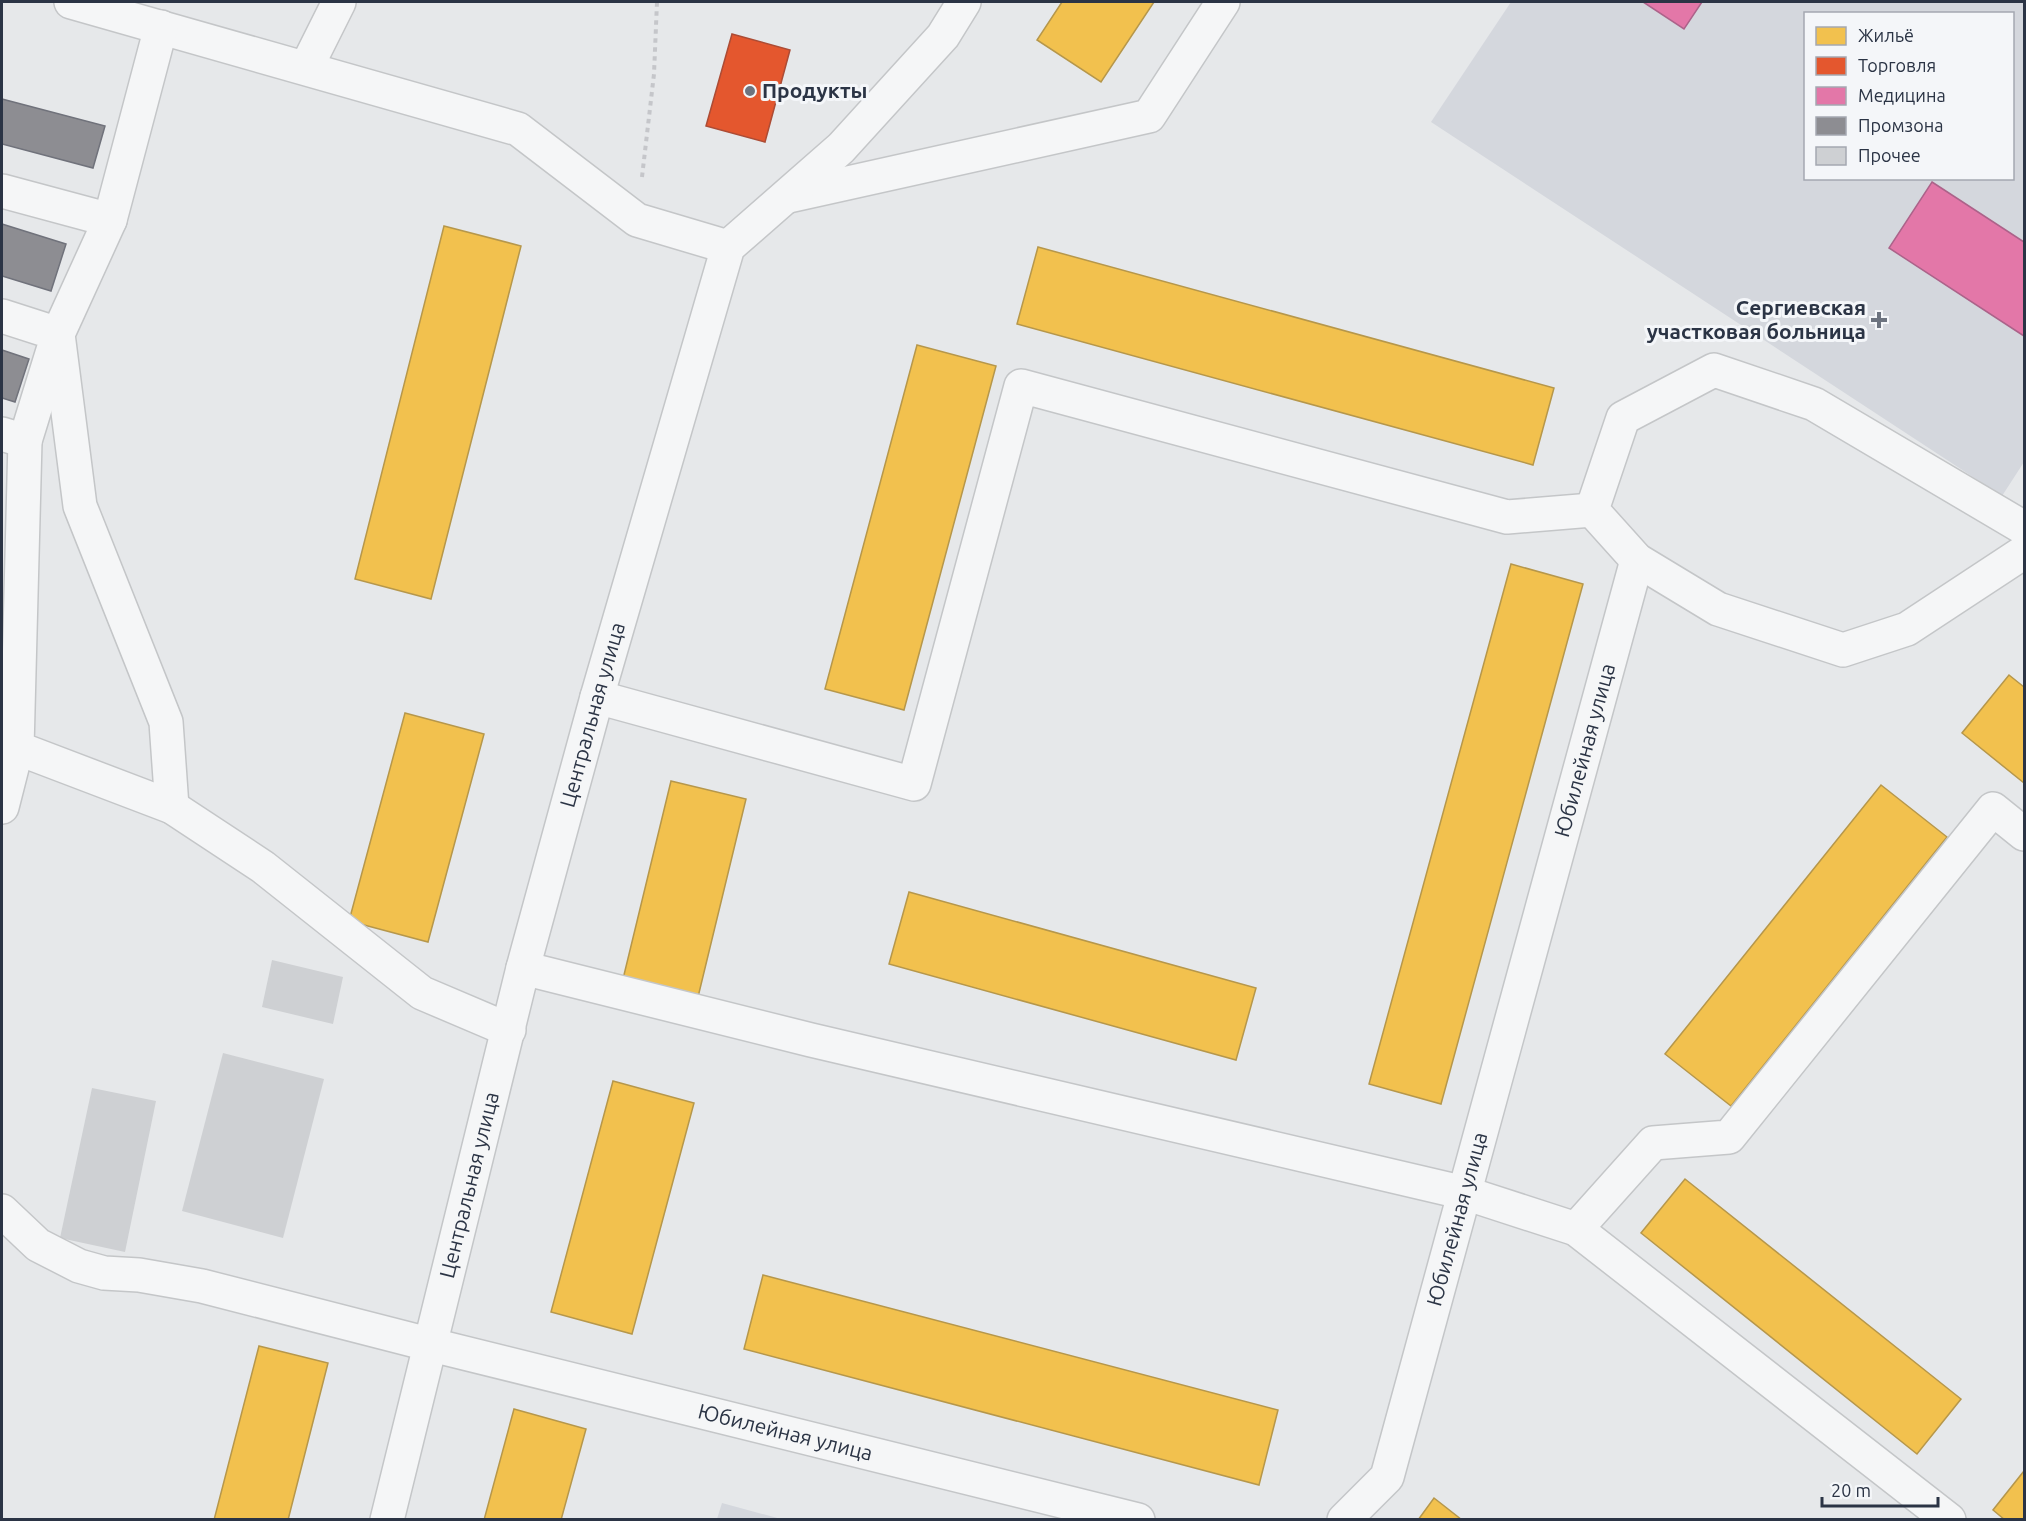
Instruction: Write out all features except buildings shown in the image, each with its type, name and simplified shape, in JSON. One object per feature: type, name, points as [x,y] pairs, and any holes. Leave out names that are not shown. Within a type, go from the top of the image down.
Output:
[{"type":"street","points":[[72,2],[519,129],[637,220],[728,247],[841,148],[943,36],[964,2]]},
{"type":"street","points":[[306,68],[339,2]]},
{"type":"street","points":[[785,197],[1149,116],[1223,2]]},
{"type":"street","points":[[2,807],[9,746],[13,438],[110,220],[161,27]]},
{"type":"street","points":[[2,192],[110,220]]},
{"type":"street","name":"Центральная улица","points":[[387,1520],[432,1345],[523,968],[597,697],[728,247]]},
{"type":"street","points":[[2,316],[58,334]]},
{"type":"street","points":[[58,334],[80,506],[166,722],[172,807]]},
{"type":"street","points":[[1592,510],[1623,417],[1714,370],[1814,404],[2025,528]]},
{"type":"street","points":[[597,697],[914,784],[1020,386],[1507,517],[1592,510]]},
{"type":"street","points":[[1592,510],[1637,560],[1718,609],[1843,650],[1907,629],[2025,552]]},
{"type":"street","name":"Юбилейная улица","points":[[1344,1520],[1387,1477],[1637,560]]},
{"type":"street","points":[[9,746],[172,807],[263,867],[422,993],[508,1030]]},
{"type":"street","points":[[1576,1229],[1653,1143],[1729,1137],[1993,808],[2025,834]]},
{"type":"street","points":[[523,968],[811,1040],[1465,1193],[1576,1229],[1949,1520]]},
{"type":"street","name":"Юбилейная улица","points":[[2,1211],[38,1245],[79,1266],[104,1273],[139,1275],[202,1286],[1138,1520]]},
{"type":"path","points":[[637,220],[654,74],[657,2]]},
{"type":"shaded area","name":"Сергиевская участковая больница","points":[[1511,2],[2024,2],[2024,462],[2002,496],[1431,122]]},
{"type":"shaded area","points":[[722,1503],[781,1519],[717,1519]]},
{"type":"place","name":"Продукты","points":[[750,91]]},
{"type":"place","name":"Сергиевская участковая больница","points":[[1879,320]]}]
